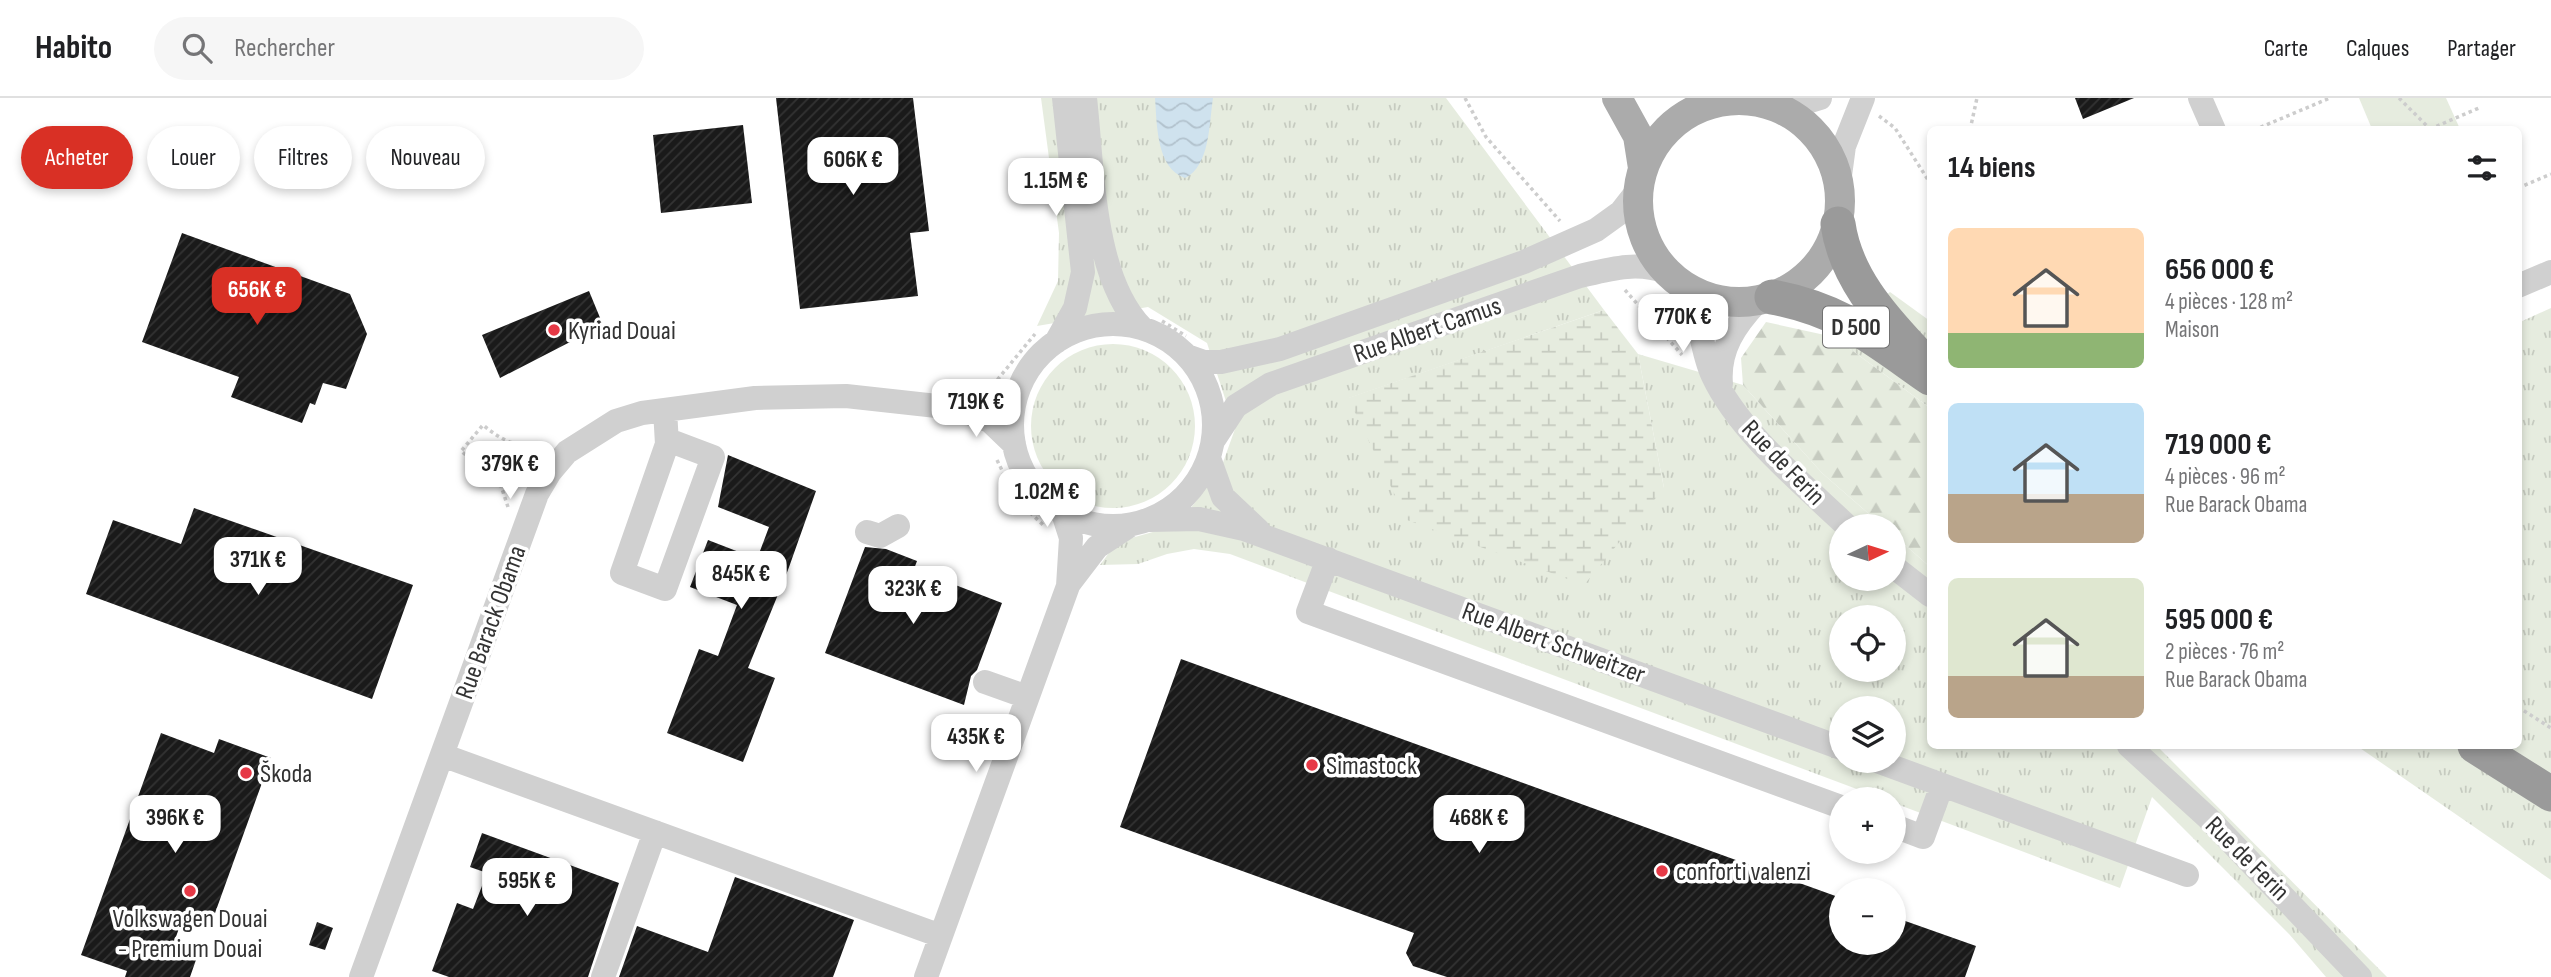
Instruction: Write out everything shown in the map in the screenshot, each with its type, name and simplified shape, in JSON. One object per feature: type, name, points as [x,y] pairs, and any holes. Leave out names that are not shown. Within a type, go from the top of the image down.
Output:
[{"type":"highway","name":"D 500","points":[[1838,224],[1842,246],[1855,276],[1894,328],[1927,363]]},
{"type":"highway","name":"D 500","points":[[1765,299],[1810,305],[1839,317],[1927,376]]},
{"type":"highway","points":[[2480,749],[2551,794]]},
{"type":"main road","points":[[1617,98],[1637,136],[1643,234],[1677,280],[1722,301],[1765,299],[1795,286],[1815,269],[1829,248],[1838,224],[1839,183],[1830,156],[1814,133],[1800,120],[1776,107],[1744,100],[1712,104],[1682,117],[1666,131],[1641,179]]},
{"type":"main road","points":[[1676,98],[1712,104]]},
{"type":"street","points":[[1064,98],[1083,272],[1075,308],[1048,335],[1018,391],[1012,421],[1014,444],[1028,481],[1050,504],[1063,513],[1093,524],[1141,522]]},
{"type":"street","points":[[926,977],[1068,586],[1097,547],[1183,498],[1198,480],[1211,450],[1210,396],[1190,349],[1163,337],[1119,299],[1105,256],[1085,98]]},
{"type":"street","points":[[1776,107],[1797,105],[1820,98]]},
{"type":"street","points":[[2200,98],[2212,126]]},
{"type":"street","points":[[1839,183],[1844,146],[1862,100]]},
{"type":"street","name":"Rue Albert Camus","points":[[1190,349],[1204,362],[1221,362],[1280,349],[1524,262],[1596,230],[1621,212],[1641,179]]},
{"type":"street","name":"Rue Albert Camus","points":[[1211,450],[1230,412],[1252,394],[1270,384],[1580,276],[1631,265],[1652,266],[1677,280]]},
{"type":"street","points":[[2522,284],[2551,272]]},
{"type":"street","name":"Rue de Ferin","points":[[1677,280],[1697,311],[1712,373],[1724,395],[1762,441],[1835,514]]},
{"type":"street","name":"Rue de Ferin","points":[[1724,395],[1720,371],[1723,351],[1735,328],[1765,299]]},
{"type":"street","points":[[1048,335],[1101,325],[1149,323]]},
{"type":"street","name":"Rue Barack Obama","points":[[361,977],[537,495],[550,472],[567,452],[603,427],[628,417],[664,410],[755,398],[803,395],[992,402],[1018,391]]},
{"type":"street","name":"Rue Barack Obama","points":[[964,399],[1014,444]]},
{"type":"street","points":[[664,410],[668,440],[622,573],[665,589],[713,457],[668,440]]},
{"type":"street","name":"Rue Albert Schweitzer","points":[[1211,450],[1223,497],[1267,537]]},
{"type":"street","points":[[1063,513],[1071,538],[1068,586]]},
{"type":"street","name":"Rue Albert Schweitzer","points":[[1141,522],[1199,519],[1267,537],[1829,744]]},
{"type":"street","points":[[867,532],[880,536],[898,526]]},
{"type":"street","points":[[1328,559],[1308,612],[1829,803]]},
{"type":"street","points":[[1906,576],[1927,592]]},
{"type":"street","points":[[985,682],[1027,697]]},
{"type":"street","name":"Rue de Ferin","points":[[2132,749],[2223,833],[2360,977]]},
{"type":"street","points":[[442,755],[941,936]]},
{"type":"street","points":[[1906,772],[2187,875]]},
{"type":"street","points":[[1906,831],[1923,837],[1942,785]]},
{"type":"street","points":[[603,977],[655,832]]},
{"type":"path","points":[[1971,126],[1977,98]]},
{"type":"path","points":[[2264,126],[2330,98]]},
{"type":"path","points":[[2399,98],[2427,126]]},
{"type":"path","points":[[1862,100],[1895,128],[1927,178]]},
{"type":"path","points":[[2437,126],[2479,108]]},
{"type":"path","points":[[2522,186],[2551,174]]},
{"type":"path","points":[[1149,323],[1190,349]]},
{"type":"path","points":[[964,399],[993,385],[1048,335]]},
{"type":"path","points":[[509,509],[500,483],[461,451],[483,425],[501,440],[528,448],[552,444]]},
{"type":"path","points":[[2522,709],[2551,728]]},
{"type":"green space","points":[[1041,98],[1446,98],[1604,310],[1349,398],[1664,488],[1638,354],[1743,385],[1822,473],[1869,514],[1829,514],[1829,592],[1906,592],[1906,546],[1927,564],[1927,749],[2160,749],[2387,977],[2326,977],[2289,934],[2152,797],[2120,888],[1906,808],[1906,787],[1851,787],[1230,554],[1194,549],[1167,554],[1138,564],[1100,565],[1117,542],[1178,525],[1221,468],[1235,429],[1207,343],[1148,307],[1037,326],[1058,281],[1059,233]]},
{"type":"green space","points":[[2359,98],[2446,98],[2459,126],[2371,126]]},
{"type":"green space","points":[[1890,292],[1927,319],[1927,406],[1834,337]]},
{"type":"green space","points":[[2551,308],[2551,880],[2361,749],[2522,749],[2522,321]]},
{"type":"green space","points":[[1604,310],[1638,354],[1664,488],[1584,585],[1407,520],[1348,398]]},
{"type":"green space","points":[[1766,322],[1834,337],[1927,406],[1927,564],[1906,546],[1906,514],[1869,514],[1822,473],[1743,385],[1741,358]]},
{"type":"green space","points":[[1113,344],[1145,350],[1171,368],[1189,394],[1195,426],[1189,458],[1171,484],[1145,502],[1113,508],[1081,502],[1055,484],[1037,458],[1031,426],[1037,394],[1055,368],[1081,350]]},
{"type":"water","points":[[1155,98],[1213,98],[1204,154],[1193,172],[1185,178],[1175,173],[1163,155]]},
{"type":"building","points":[[776,98],[913,98],[929,231],[910,233],[918,296],[800,309]]},
{"type":"building","points":[[2075,98],[2134,98],[2083,119]]},
{"type":"building","points":[[743,125],[752,203],[661,213],[653,135]]},
{"type":"building","points":[[182,233],[350,294],[367,334],[346,389],[323,383],[315,405],[310,403],[302,423],[231,397],[239,377],[142,342]]},
{"type":"building","points":[[589,291],[603,325],[500,378],[482,335]]},
{"type":"building","points":[[728,455],[816,491],[788,570],[748,668],[775,678],[743,762],[667,733],[699,649],[718,656],[737,605],[690,587],[708,540],[757,559],[769,527],[718,507]]},
{"type":"building","points":[[194,508],[413,585],[372,699],[86,594],[113,520],[181,544]]},
{"type":"building","points":[[865,547],[886,549],[917,561],[914,569],[1002,603],[977,670],[971,676],[964,705],[825,653]]},
{"type":"building","points":[[1181,659],[1829,894],[1829,955],[1906,955],[1906,921],[1976,946],[1965,977],[1447,977],[1413,966],[1406,953],[1414,933],[1120,827]]},
{"type":"building","points":[[161,733],[214,753],[219,739],[271,758],[210,927],[183,917],[172,948],[197,957],[190,977],[125,977],[127,971],[81,955]]},
{"type":"building","points":[[482,833],[619,883],[588,977],[449,977],[432,971],[457,903],[473,909],[487,873],[470,867]]},
{"type":"building","points":[[735,877],[854,920],[833,977],[619,977],[637,926],[708,952]]},
{"type":"building","points":[[317,922],[333,928],[325,950],[309,945]]},
{"type":"place","name":"Kyriad Douai","points":[[554,330]]},
{"type":"place","name":"Simastock","points":[[1312,765]]},
{"type":"place","name":"Škoda","points":[[246,773]]},
{"type":"place","name":"conforti valenzi","points":[[1662,871]]},
{"type":"place","name":"Volkswagen Douai - Premium Douai","points":[[190,891]]}]
